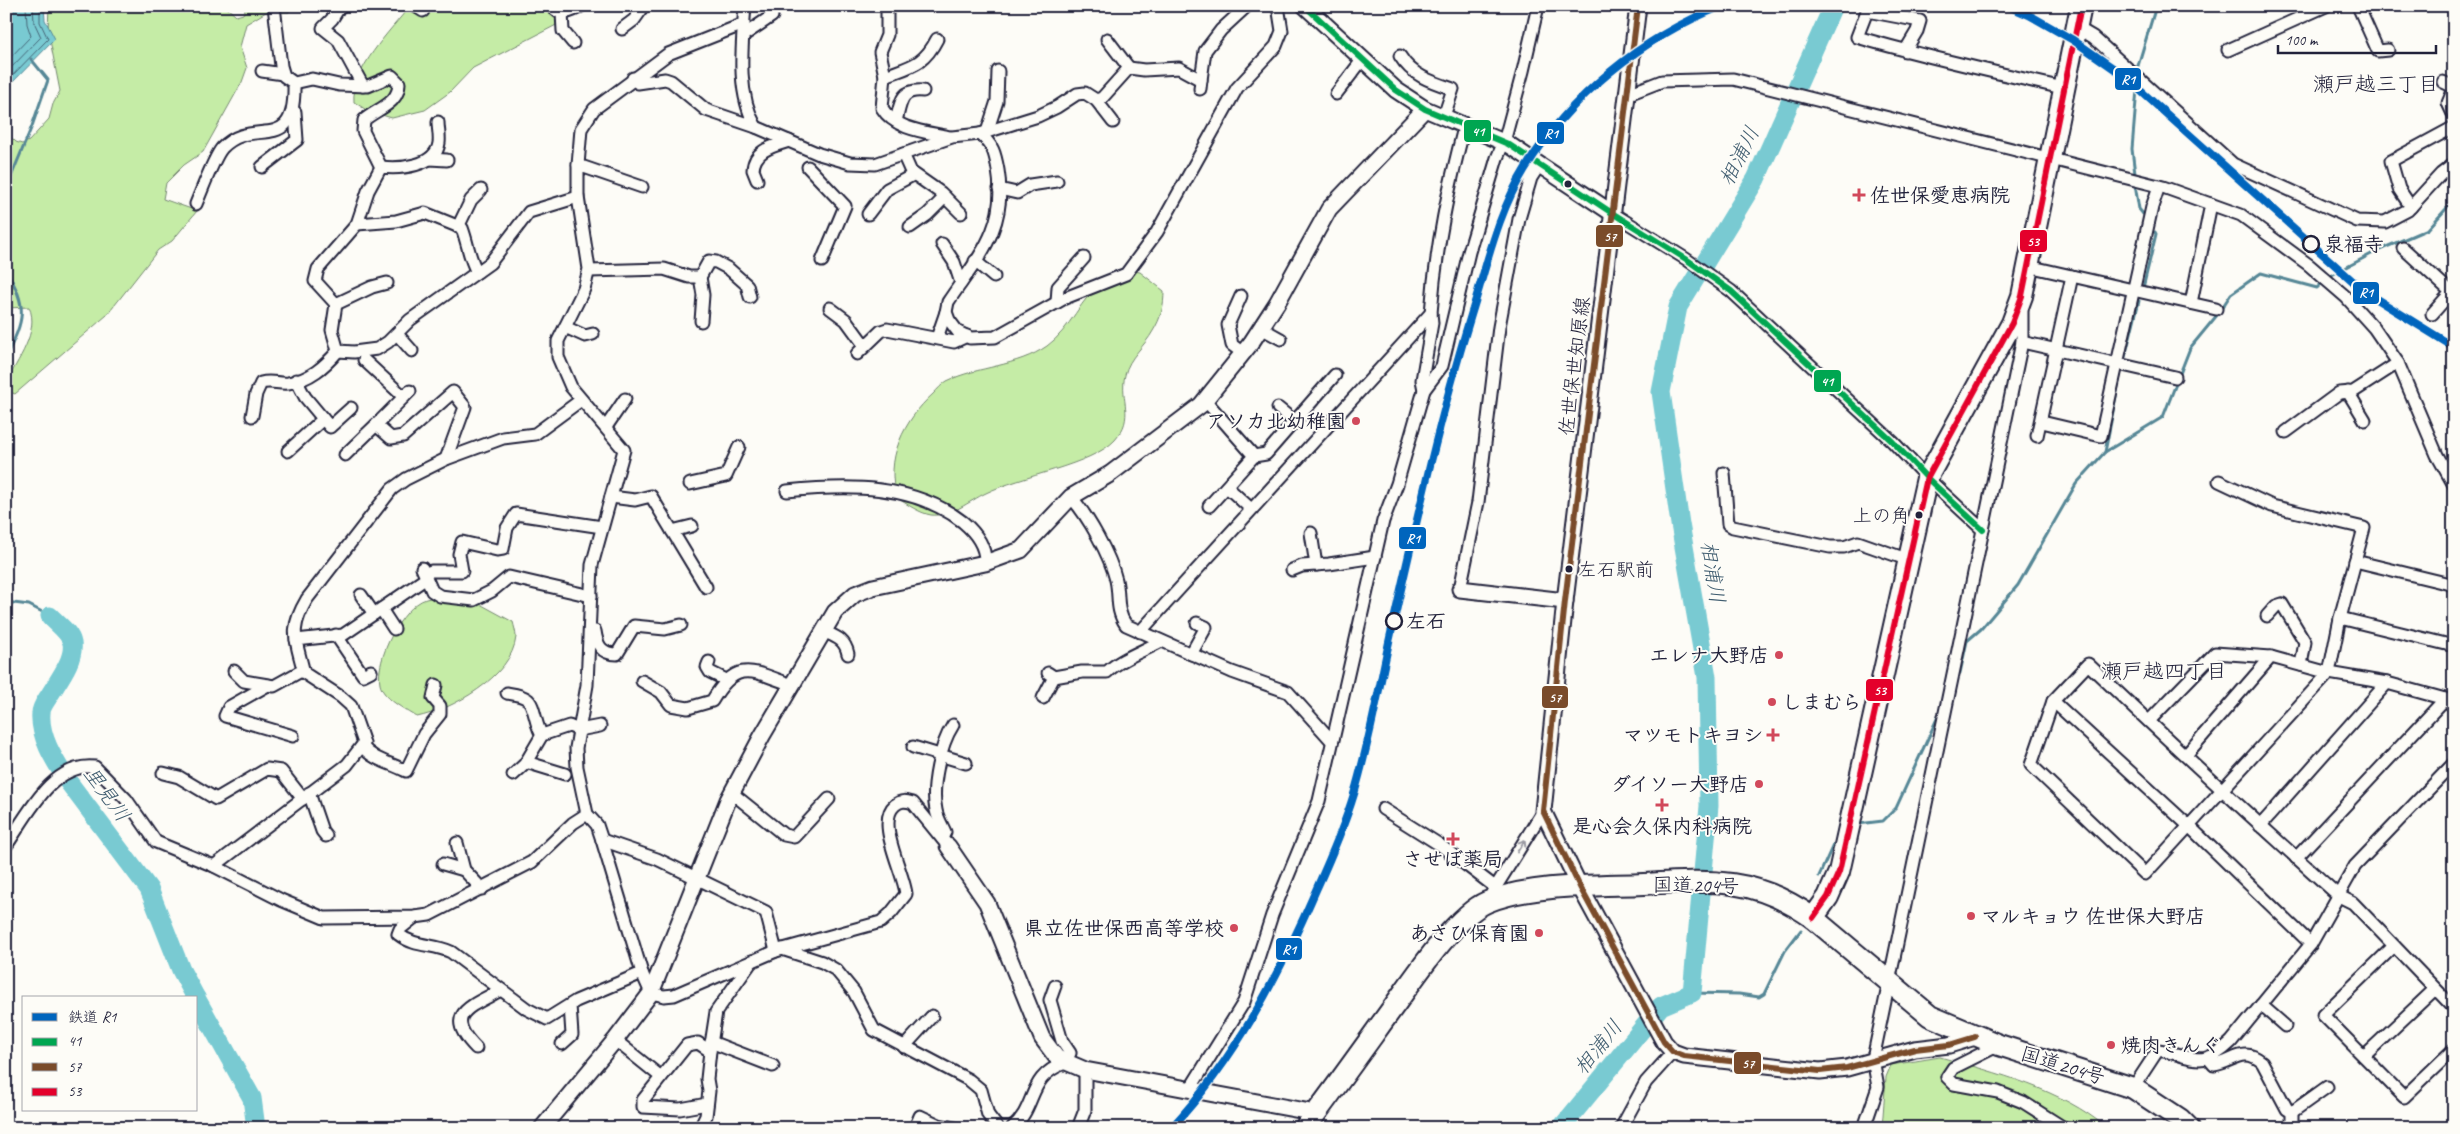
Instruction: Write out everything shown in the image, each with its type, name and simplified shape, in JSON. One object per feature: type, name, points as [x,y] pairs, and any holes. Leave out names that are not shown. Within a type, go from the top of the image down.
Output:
[{"type":"highway","points":[[1813,918],[1828,897],[1839,872],[1927,478],[2012,323],[2022,296],[2081,6]]},
{"type":"highway","name":"国道204号","points":[[1311,1120],[1437,947],[1490,894],[1674,882],[1728,882],[1769,892],[1793,903],[1930,1016],[1999,1046],[2133,1088],[2180,1119],[2189,1128]]},
{"type":"street","points":[[274,6],[283,74]]},
{"type":"street","points":[[340,6],[332,19],[323,28],[338,40],[363,86]]},
{"type":"street","points":[[552,6],[554,10],[562,13],[572,12],[581,6]]},
{"type":"street","points":[[622,29],[634,20],[644,6]]},
{"type":"street","points":[[745,6],[743,92],[747,111],[756,127]]},
{"type":"street","points":[[887,6],[887,35],[880,52],[885,76],[882,108],[896,121],[911,129],[952,137]]},
{"type":"street","points":[[946,312],[949,320],[958,332],[980,339],[995,337],[1057,302],[1126,274],[1157,232],[1237,88],[1276,46],[1282,31],[1278,6]]},
{"type":"street","points":[[1305,6],[1396,90],[1425,110],[1465,124],[1506,143],[1612,214],[1686,259],[1731,291],[1893,442],[1927,478],[1983,530]]},
{"type":"street","points":[[1190,1089],[1244,1002],[1272,915],[1319,801],[1383,521],[1397,484],[1424,390],[1442,366],[1469,252],[1496,158],[1506,143],[1538,6]]},
{"type":"street","name":"佐世保世知原線","points":[[1543,811],[1565,601],[1638,6]]},
{"type":"street","points":[[2228,50],[2326,6]]},
{"type":"street","points":[[2358,6],[2378,52]]},
{"type":"street","points":[[1106,39],[1129,68],[1144,70],[1179,68],[1200,84],[1205,51],[1242,7]]},
{"type":"street","points":[[1905,51],[1918,31],[1920,21],[1867,11],[1857,37],[1905,51],[2064,88]]},
{"type":"street","points":[[562,13],[563,31],[573,43]]},
{"type":"street","points":[[651,993],[642,972],[597,825],[587,814],[577,767],[576,748],[587,685],[592,565],[624,450],[564,377],[558,357],[558,341],[584,289],[589,270],[578,197],[578,165],[582,129],[594,109],[633,78],[668,54],[744,29],[772,16]]},
{"type":"street","points":[[2076,27],[2093,36],[2232,164],[2357,221],[2385,222],[2411,207],[2441,174],[2454,164]]},
{"type":"street","points":[[885,76],[922,61],[929,55],[937,39]]},
{"type":"street","points":[[1400,56],[1406,67],[1423,78],[1453,89],[1444,116]]},
{"type":"street","points":[[1336,94],[1363,60]]},
{"type":"street","points":[[1096,100],[1102,98],[1129,68]]},
{"type":"street","points":[[262,71],[283,74],[294,83]]},
{"type":"street","points":[[981,131],[997,102],[998,71]]},
{"type":"street","points":[[294,83],[312,79],[339,85],[368,86],[392,76],[398,83],[399,91],[395,100],[364,120],[364,131],[381,167]]},
{"type":"street","points":[[633,78],[638,83],[665,79],[672,81],[706,110],[756,127],[808,150],[850,163],[875,164],[952,137],[1038,116],[1077,94],[1085,94],[1096,100],[1112,122]]},
{"type":"street","points":[[1626,96],[1662,81],[1733,79],[2159,186],[2241,215],[2331,284],[2346,297],[2374,328],[2398,363],[2437,455],[2454,485]]},
{"type":"street","points":[[262,167],[297,140],[294,83]]},
{"type":"street","points":[[2450,86],[2448,103],[2454,116]]},
{"type":"street","points":[[896,121],[902,99],[906,94],[913,90],[923,91]]},
{"type":"street","points":[[196,204],[222,148],[233,140],[283,127],[291,119],[294,105]]},
{"type":"street","points":[[542,1128],[615,1040],[651,993],[732,793],[835,612],[855,594],[873,587],[985,563],[1021,550],[1071,497],[1110,474],[1206,400],[1243,353],[1277,303],[1328,209],[1425,110]]},
{"type":"street","points":[[429,159],[439,145],[438,122]]},
{"type":"street","points":[[1424,390],[1422,380],[1432,323],[1435,257],[1446,198],[1465,124]]},
{"type":"street","points":[[2411,207],[2398,189],[2392,161],[2454,127]]},
{"type":"street","points":[[937,338],[948,302],[988,241],[998,219],[1000,189],[994,149],[981,131]]},
{"type":"street","points":[[758,180],[753,170],[758,156],[766,148],[789,141]]},
{"type":"street","points":[[808,150],[808,170],[845,206],[826,240],[822,261]]},
{"type":"street","points":[[903,154],[913,174],[945,197],[961,213]]},
{"type":"street","points":[[381,167],[399,169],[429,159],[448,160]]},
{"type":"street","points":[[1540,164],[1532,178],[1519,219],[1498,327],[1478,502],[1460,589],[1565,601]]},
{"type":"street","points":[[578,165],[642,187]]},
{"type":"street","points":[[336,304],[315,281],[315,276],[357,224],[368,191],[381,167]]},
{"type":"street","points":[[868,214],[887,189],[913,174]]},
{"type":"street","points":[[1000,189],[1016,193],[1030,185],[1057,181]]},
{"type":"street","points":[[2042,422],[2102,436],[2152,208],[2159,186]]},
{"type":"street","points":[[458,227],[461,218],[479,193],[465,190]]},
{"type":"street","points":[[338,351],[354,352],[377,349],[410,320],[490,262],[529,212],[578,197]]},
{"type":"street","points":[[910,227],[945,197]]},
{"type":"street","points":[[2191,304],[2211,204]]},
{"type":"street","points":[[357,224],[396,221],[425,213],[462,228],[467,242],[469,259],[477,272]]},
{"type":"street","points":[[942,244],[954,262],[961,283]]},
{"type":"street","points":[[2403,248],[2452,291],[2432,314]]},
{"type":"street","points":[[701,321],[703,295],[700,277],[709,261],[718,257],[752,291]]},
{"type":"street","points":[[1057,302],[1058,287],[1084,258]]},
{"type":"street","points":[[975,261],[994,277]]},
{"type":"street","points":[[2028,266],[2216,309]]},
{"type":"street","points":[[589,270],[664,269],[689,277],[700,277]]},
{"type":"street","points":[[2037,436],[2042,422],[2072,276]]},
{"type":"street","points":[[336,304],[372,287],[387,283]]},
{"type":"street","points":[[1241,296],[1228,326],[1232,345],[1243,353]]},
{"type":"street","points":[[1867,1128],[1866,1122],[1878,1087],[1873,1059],[2022,342],[2022,296]]},
{"type":"street","points":[[336,304],[332,330],[338,351]]},
{"type":"street","points":[[830,308],[846,320],[861,350],[887,329],[954,342],[967,336]]},
{"type":"street","points":[[1140,632],[1431,313]]},
{"type":"street","points":[[565,327],[586,336],[593,334]]},
{"type":"street","points":[[1261,328],[1280,339]]},
{"type":"street","points":[[396,334],[412,350]]},
{"type":"street","points":[[2022,342],[2175,377]]},
{"type":"street","points":[[252,416],[256,394],[261,384],[269,380],[288,383],[320,372],[338,351]]},
{"type":"street","points":[[345,455],[407,394],[364,360]]},
{"type":"street","points":[[2286,432],[2339,393],[2353,392],[2398,363]]},
{"type":"street","points":[[1210,506],[1254,456],[1266,454],[1335,375]]},
{"type":"street","points":[[296,380],[305,397],[330,427],[351,408]]},
{"type":"street","points":[[376,425],[391,438],[403,436],[452,392],[465,407],[446,459]]},
{"type":"street","points":[[2348,392],[2365,420]]},
{"type":"street","points":[[606,427],[625,399]]},
{"type":"street","points":[[214,866],[347,765],[364,743],[352,706],[341,696],[313,680],[303,670],[296,640],[296,618],[306,598],[392,489],[406,479],[446,459],[503,438],[535,434],[581,400]]},
{"type":"street","points":[[1206,400],[1254,456]]},
{"type":"street","points":[[1278,408],[1294,421]]},
{"type":"street","points":[[288,451],[323,419]]},
{"type":"street","points":[[690,484],[726,476],[740,447]]},
{"type":"street","points":[[1724,474],[1728,524],[1733,528],[1830,547],[1844,547],[1858,542],[1908,560]]},
{"type":"street","points":[[2219,481],[2272,506],[2364,528],[2340,618],[2329,673],[2221,791],[2189,826],[2145,874],[2031,765],[2053,701],[2088,664],[2186,755],[2221,791],[2339,896],[2353,902],[2454,1008]]},
{"type":"street","points":[[787,491],[830,487],[892,490],[918,498],[955,516],[972,530],[986,551],[985,563]]},
{"type":"street","points":[[1227,487],[1251,509]]},
{"type":"street","points":[[612,497],[635,500],[652,496],[706,587]]},
{"type":"street","points":[[1071,497],[1081,508],[1095,531],[1116,579],[1119,615],[1126,625],[1191,654],[1288,692],[1332,741]]},
{"type":"street","points":[[296,640],[343,635],[426,572],[462,571],[459,554],[462,542],[497,550],[503,549],[507,528],[516,514],[602,527]]},
{"type":"street","points":[[672,531],[692,526]]},
{"type":"street","points":[[1311,533],[1316,565]]},
{"type":"street","points":[[1292,570],[1302,566],[1374,557]]},
{"type":"street","points":[[2355,561],[2454,585]]},
{"type":"street","points":[[426,572],[432,591],[440,596],[474,600],[492,591],[509,577],[591,596]]},
{"type":"street","points":[[361,594],[394,629]]},
{"type":"street","points":[[2267,616],[2276,606],[2282,604],[2305,642],[2301,666]]},
{"type":"street","points":[[2340,618],[2454,646]]},
{"type":"street","points":[[1191,654],[1206,627],[1197,622]]},
{"type":"street","points":[[590,628],[595,630],[597,644],[601,649],[610,654],[617,654],[634,626],[664,629],[681,625]]},
{"type":"street","points":[[823,631],[840,639],[846,645],[848,654]]},
{"type":"street","points":[[336,635],[363,676]]},
{"type":"street","points":[[1043,698],[1051,675],[1107,672],[1117,662],[1132,658],[1161,641]]},
{"type":"street","points":[[2149,721],[2215,653],[2271,657],[2329,673],[2387,683],[2449,703],[2296,858]]},
{"type":"street","points":[[2186,755],[2271,657]]},
{"type":"street","points":[[708,662],[707,668],[710,672],[726,680]]},
{"type":"street","points":[[234,671],[244,681],[274,686],[303,670]]},
{"type":"street","points":[[642,681],[661,692],[671,705],[688,708],[712,701],[726,680],[742,672],[752,671],[792,685]]},
{"type":"street","points":[[2260,826],[2387,683]]},
{"type":"street","points":[[268,685],[229,707],[225,716],[292,736]]},
{"type":"street","points":[[362,746],[369,755],[378,761],[391,762],[406,771],[424,734],[438,722],[440,706],[433,698],[432,690]]},
{"type":"street","points":[[507,693],[528,699],[532,706],[537,729],[542,735]]},
{"type":"street","points":[[2053,701],[2189,826],[2311,944]]},
{"type":"street","points":[[512,775],[526,762],[542,735],[568,726],[579,730],[600,726]]},
{"type":"street","points":[[944,842],[945,832],[936,810],[934,783],[952,726]]},
{"type":"street","points":[[913,747],[966,763]]},
{"type":"street","points":[[526,762],[565,774]]},
{"type":"street","points":[[2133,1088],[2158,1050],[2198,1060],[2217,1056],[2311,944],[2355,866],[2454,763]]},
{"type":"street","points":[[6,846],[45,790],[72,769],[85,766],[95,767],[108,778],[126,799],[156,842],[214,866],[281,900],[324,918],[415,917],[429,915],[532,862],[573,823],[587,814]]},
{"type":"street","points":[[166,787],[167,774],[179,777],[216,799],[267,769],[281,771],[306,796],[326,836]]},
{"type":"street","points":[[732,793],[784,835],[794,837],[829,799]]},
{"type":"street","points":[[651,993],[664,996],[674,995],[779,950],[881,922],[901,903],[906,894],[887,820],[892,808],[899,802],[906,801],[913,803],[944,842],[987,903],[1042,1038],[1051,1052],[1068,1058],[1085,1070],[1190,1089],[1311,1120]]},
{"type":"street","points":[[1383,809],[1440,845],[1490,894],[1543,811]]},
{"type":"street","points":[[1543,811],[1580,887],[1664,1042],[1672,1052],[1684,1056],[1820,1071],[1847,1068],[1873,1059],[1915,1049],[1948,1045],[1975,1037]]},
{"type":"street","points":[[602,840],[657,859],[766,912],[779,950]]},
{"type":"street","points":[[457,843],[464,870],[482,889]]},
{"type":"street","points":[[443,864],[464,870]]},
{"type":"street","points":[[415,917],[400,929],[398,934],[415,944],[438,945],[452,952],[527,1009],[548,1019],[570,1005],[642,972]]},
{"type":"street","points":[[2394,946],[2323,1015],[2404,1097],[2454,1049]]},
{"type":"street","points":[[779,950],[822,962],[836,970],[854,992],[874,1030],[968,1080],[981,1090],[988,1115],[998,1128]]},
{"type":"street","points":[[700,1128],[706,1116],[710,1047],[716,1012],[753,960]]},
{"type":"street","points":[[1055,986],[1050,1000],[1068,1058]]},
{"type":"street","points":[[2364,1056],[2435,989]]},
{"type":"street","points":[[476,1048],[466,1038],[459,1025],[459,1020],[471,1006],[501,990]]},
{"type":"street","points":[[562,1044],[572,1035],[570,1005]]},
{"type":"street","points":[[2261,1005],[2285,1026]]},
{"type":"street","points":[[904,1047],[912,1029],[932,1016]]},
{"type":"street","points":[[615,1040],[661,1077]]},
{"type":"street","points":[[707,1104],[680,1109],[643,1107],[643,1100],[687,1045],[698,1043],[773,1066]]},
{"type":"street","points":[[1999,1046],[1952,1068],[1948,1076],[1950,1081],[1954,1084],[1998,1092],[2023,1102],[2064,1128]]},
{"type":"street","points":[[1012,1128],[1019,1120],[1039,1080],[1045,1073],[1082,1049]]},
{"type":"street","points":[[1621,1128],[1646,1082],[1672,1052]]},
{"type":"street","points":[[2208,1058],[2214,1065],[2225,1064],[2239,1054],[2255,1056],[2262,1062],[2287,1109],[2292,1112]]},
{"type":"street","points":[[1078,1128],[1085,1110],[1085,1070]]},
{"type":"street","points":[[2292,1112],[2327,1086]]},
{"type":"street","points":[[2292,1112],[2292,1126]]},
{"type":"street","points":[[914,1128],[920,1116],[938,1125],[955,1128]]},
{"type":"green space","points":[[49,6],[225,6],[236,16],[243,14],[247,6],[290,6],[289,12],[266,12],[246,24],[240,47],[247,68],[242,82],[203,152],[184,165],[166,183],[163,199],[197,211],[172,241],[158,250],[107,315],[15,394],[8,391],[6,383],[26,346],[32,326],[32,316],[29,307],[6,308],[6,132],[16,142],[22,144],[29,141],[49,119],[53,104],[60,91],[48,30]]},
{"type":"green space","points":[[410,6],[593,6],[473,68],[450,92],[425,110],[392,118],[368,111],[354,102],[355,90],[365,64],[373,51]]},
{"type":"green space","points":[[1128,270],[1140,272],[1164,291],[1164,296],[1162,312],[1156,326],[1127,369],[1124,384],[1125,423],[1115,440],[1104,449],[1090,456],[1000,487],[946,514],[927,514],[897,498],[893,469],[899,442],[913,416],[940,387],[947,381],[959,376],[1023,358],[1047,346],[1063,331],[1096,288],[1104,281]]},
{"type":"green space","points":[[460,597],[480,604],[513,622],[516,637],[512,652],[504,665],[478,689],[446,707],[417,717],[390,699],[382,689],[380,674],[386,649],[399,623],[417,604],[430,598]]},
{"type":"green space","points":[[1940,1057],[2028,1084],[2070,1103],[2089,1114],[2107,1128],[1882,1128],[1886,1077],[1891,1065]]},
{"type":"water","points":[[6,6],[44,6],[45,20],[55,39],[6,89]]},
{"type":"waterway","name":"相浦川","points":[[1561,1128],[1661,1006],[1692,993],[1709,806],[1707,677],[1680,524],[1661,392],[1678,307],[1756,179],[1833,6]]},
{"type":"waterway","points":[[2137,69],[2156,6]]},
{"type":"waterway","points":[[6,189],[32,126],[48,80],[31,59]]},
{"type":"waterway","points":[[2135,174],[2132,149],[2137,89]]},
{"type":"waterway","points":[[2135,185],[2139,209],[2143,214]]},
{"type":"waterway","points":[[2328,277],[2377,251],[2428,229],[2454,200]]},
{"type":"waterway","points":[[2144,284],[2155,232]]},
{"type":"waterway","points":[[6,270],[21,304],[20,322],[6,356]]},
{"type":"waterway","points":[[1957,676],[1960,673],[1967,641],[1981,629],[2018,585],[2076,484],[2105,452],[2163,417],[2190,348],[2218,314],[2231,294],[2261,273],[2317,288],[2324,281]]},
{"type":"waterway","points":[[2125,357],[2139,301]]},
{"type":"waterway","points":[[2105,452],[2121,371]]},
{"type":"waterway","points":[[6,602],[29,605],[50,616]]},
{"type":"waterway","name":"里見川","points":[[50,616],[69,635],[72,650],[65,671],[42,709],[41,722],[45,740],[67,780],[149,889],[181,970],[195,996]]},
{"type":"waterway","points":[[1858,824],[1883,821],[1896,808],[1940,712]]},
{"type":"waterway","points":[[1819,876],[1833,845]]},
{"type":"waterway","points":[[1692,993],[1739,994],[1759,997],[1764,994],[1785,951],[1801,930]]},
{"type":"waterway","name":"里見川","points":[[198,1002],[252,1098],[256,1128]]},
{"type":"rail line","name":"R1","points":[[1171,1128],[1215,1074],[1254,1015],[1271,985],[1302,922],[1346,819],[1364,756],[1437,437],[1494,240],[1515,186],[1543,143],[1563,118],[1610,72],[1664,34],[1722,6]]},
{"type":"rail line","name":"R1","points":[[2008,6],[2029,15],[2073,40],[2123,75],[2365,292],[2454,347]]},
{"type":"transit line","name":"41","points":[[1305,6],[1396,90],[1425,109],[1508,144],[1612,213],[1686,259],[1731,291],[1893,442],[1927,478],[1983,530]]},
{"type":"transit line","name":"57","points":[[1638,6],[1565,601],[1543,811],[1580,887],[1664,1042],[1673,1052],[1684,1056],[1820,1071],[1847,1068],[1915,1049],[1949,1045],[1975,1037]]},
{"type":"transit line","name":"53","points":[[1813,918],[1828,897],[1839,872],[1927,478],[2012,323],[2022,296],[2081,6]]},
{"type":"place","name":"佐世保愛恵病院","points":[[1859,195]]},
{"type":"place","name":"泉福寺","points":[[2311,244]]},
{"type":"place","name":"アソカ北幼稚園","points":[[1356,421]]},
{"type":"place","name":"上の角","points":[[1919,515]]},
{"type":"place","name":"左石駅前","points":[[1569,569]]},
{"type":"place","name":"左石","points":[[1394,621]]},
{"type":"place","name":"エレナ大野店","points":[[1779,655]]},
{"type":"place","name":"しまむら","points":[[1772,702]]},
{"type":"place","name":"マツモトキヨシ","points":[[1773,735]]},
{"type":"place","name":"ダイソー大野店","points":[[1759,784]]},
{"type":"place","name":"是心会久保内科病院","points":[[1662,805]]},
{"type":"place","name":"させぼ薬局","points":[[1453,839]]},
{"type":"place","name":"マルキョウ 佐世保大野店","points":[[1971,916]]},
{"type":"place","name":"県立佐世保西高等学校","points":[[1234,928]]},
{"type":"place","name":"あさひ保育園","points":[[1539,933]]},
{"type":"place","name":"焼肉きんぐ","points":[[2111,1045]]},
{"type":"district","name":"瀬戸越三丁目","points":[[2376,84]]},
{"type":"district","name":"瀬戸越四丁目","points":[[2164,671]]}]
